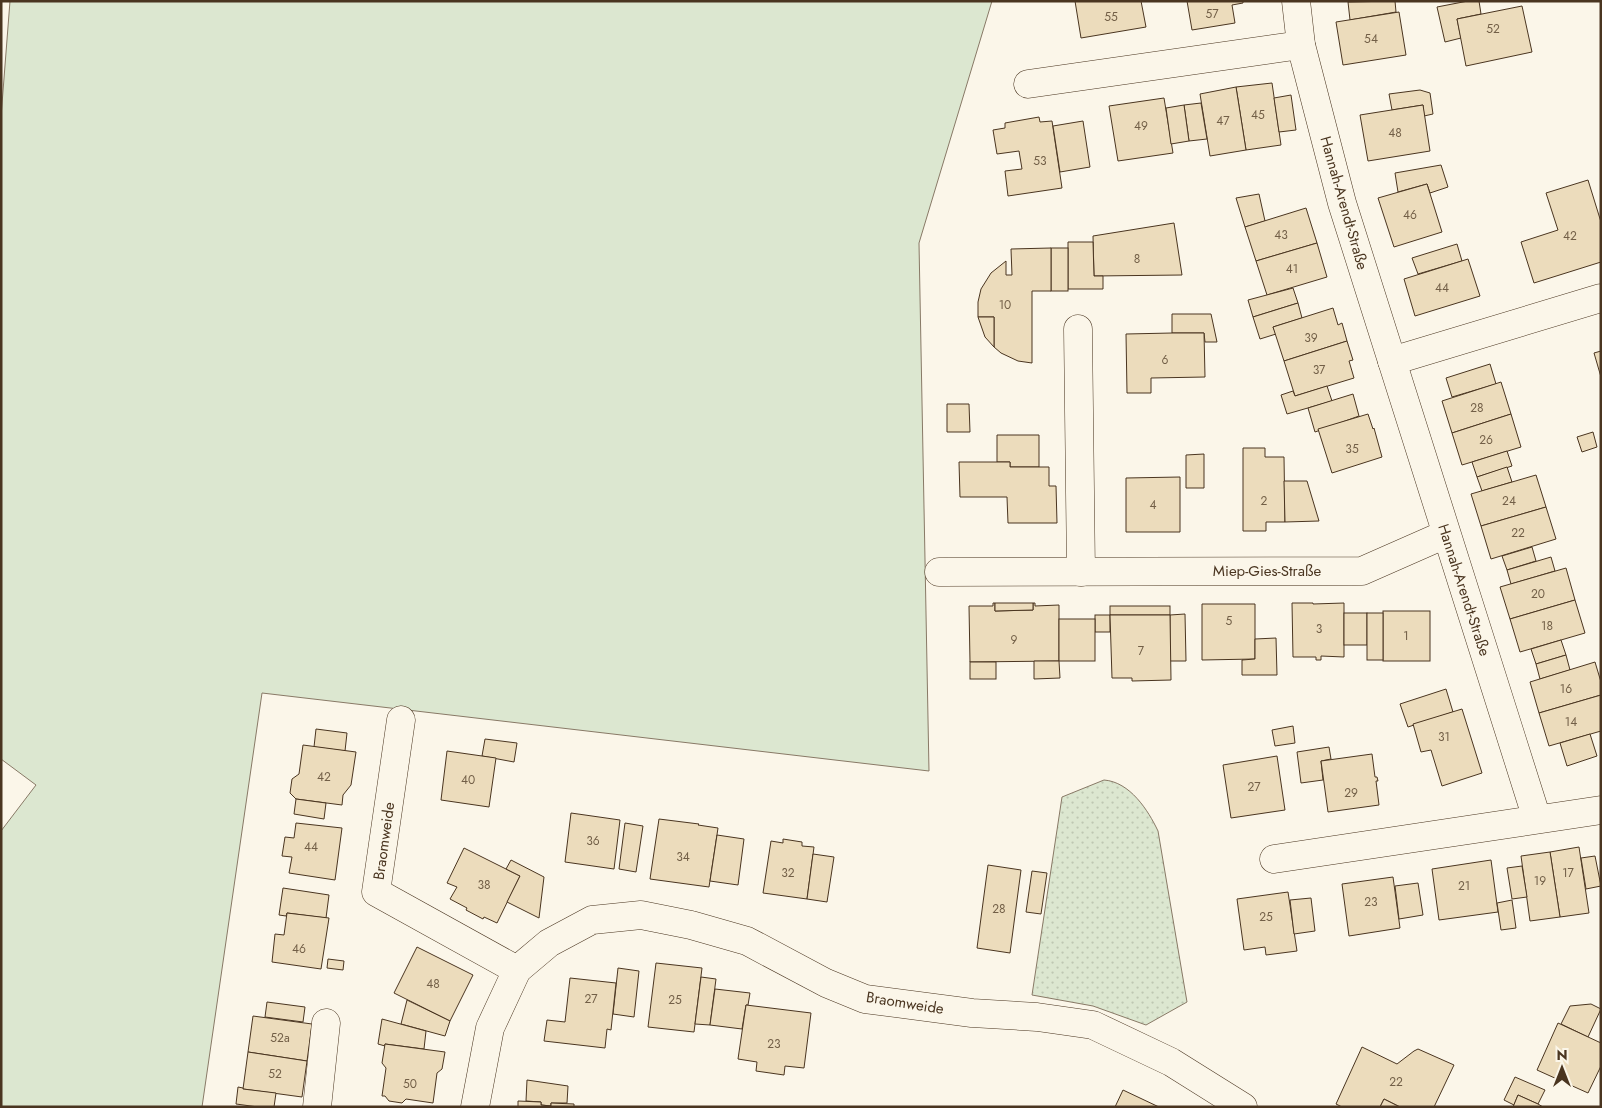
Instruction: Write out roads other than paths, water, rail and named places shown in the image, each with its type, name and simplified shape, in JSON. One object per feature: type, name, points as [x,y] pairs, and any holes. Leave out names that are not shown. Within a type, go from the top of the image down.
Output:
[{"type":"street","name":"Hannah-Arendt-Straße","points":[[1296,1],[1301,45],[1342,203],[1537,819]]},
{"type":"street","points":[[1028,84],[1301,45]]},
{"type":"street","points":[[1392,361],[1601,298]]},
{"type":"street","points":[[1078,329],[1081,572]]},
{"type":"street","name":"Miep-Gies-Straße","points":[[939,572],[1362,571],[1446,534]]},
{"type":"street","name":"Braomweide","points":[[401,720],[376,892],[517,970]]},
{"type":"street","points":[[1274,859],[1601,810]]},
{"type":"street","name":"Braomweide","points":[[475,1107],[490,1028],[517,970],[549,942],[592,920],[641,915],[691,925],[747,941],[826,983],[865,999],[972,1013],[1037,1017],[1093,1025],[1171,1062],[1243,1107]]},
{"type":"street","points":[[317,1107],[326,1022]]}]
